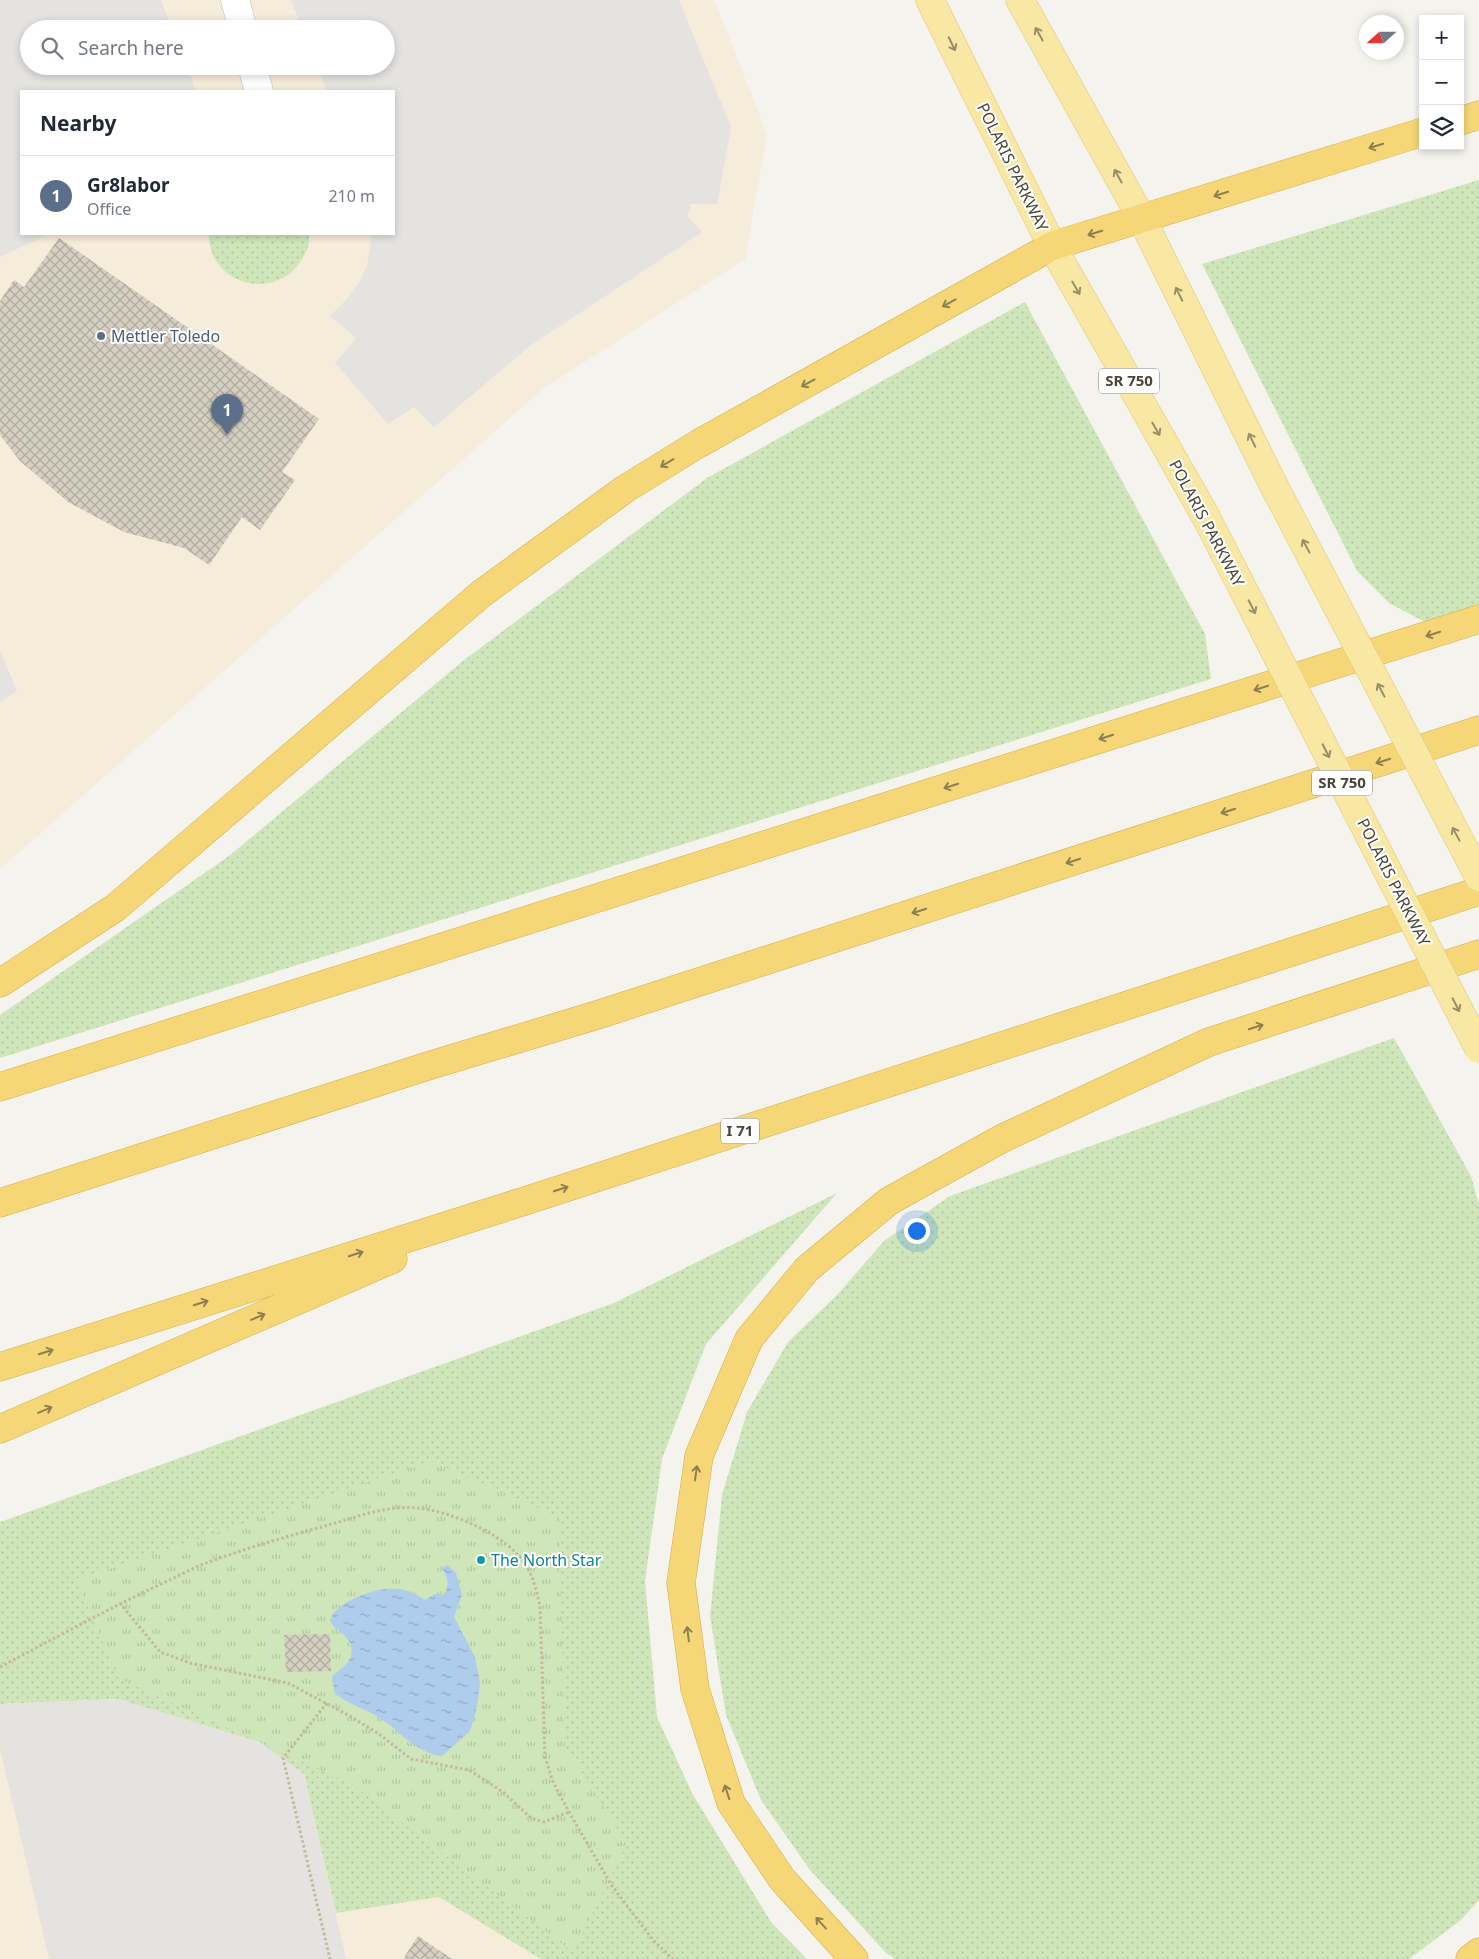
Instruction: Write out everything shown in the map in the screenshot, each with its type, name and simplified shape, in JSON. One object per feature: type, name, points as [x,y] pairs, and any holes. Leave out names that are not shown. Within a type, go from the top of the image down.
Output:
[{"type":"highway","points":[[1464,119],[1479,115]]},
{"type":"highway","points":[[0,982],[115,908],[482,594],[625,489],[698,444],[1052,246],[1419,133]]},
{"type":"highway","points":[[0,1086],[1479,619]]},
{"type":"highway","points":[[0,1203],[431,1065],[597,1015],[1479,730]]},
{"type":"highway","name":"I 71","points":[[0,1367],[528,1200],[1479,891]]},
{"type":"highway","points":[[854,1959],[782,1879],[731,1803],[695,1689],[681,1583],[699,1456],[749,1339],[806,1269],[889,1201],[1003,1138],[1209,1042],[1479,954]]},
{"type":"highway","points":[[0,1430],[528,1200]]},
{"type":"highway","points":[[1470,1959],[1479,1952]]},
{"type":"main road","name":"POLARIS PARKWAY","points":[[930,0],[1052,246],[1206,517],[1479,1049]]},
{"type":"main road","points":[[1020,0],[1142,219],[1273,484],[1479,877]]},
{"type":"lane","points":[[234,0],[240,20]]},
{"type":"lane","points":[[255,75],[259,90]]},
{"type":"path","points":[[0,1667],[120,1603],[205,1564],[280,1539],[384,1510],[417,1508],[448,1515],[487,1532],[512,1548],[526,1566],[535,1584],[540,1606],[545,1757],[554,1782],[568,1812],[612,1886],[653,1940],[673,1959]]},
{"type":"path","points":[[120,1603],[160,1652],[190,1662],[288,1682],[379,1734],[412,1759],[469,1770],[503,1792],[531,1818],[544,1822],[568,1812]]},
{"type":"path","points":[[326,1703],[283,1758],[330,1959]]},
{"type":"shaded area","points":[[0,0],[714,0],[767,134],[745,259],[544,388],[0,869]]},
{"type":"shaded area","points":[[0,0],[161,0],[169,20],[20,20],[20,75],[190,75],[196,90],[20,90],[20,235],[44,235],[0,257]]},
{"type":"shaded area","points":[[291,0],[679,0],[731,127],[717,204],[692,204],[687,216],[702,232],[530,346],[434,427],[414,407],[388,424],[335,363],[356,338],[330,316],[346,300],[358,284],[367,266],[372,235],[395,235],[395,90],[327,90],[321,75],[395,75],[395,20],[299,20]]},
{"type":"shaded area","points":[[0,651],[17,691],[0,702]]},
{"type":"shaded area","points":[[119,1699],[260,1742],[304,1774],[346,1959],[49,1959],[0,1749],[0,1704]]},
{"type":"shaded area","points":[[0,1704],[304,1774],[336,1913],[439,1897],[541,1959],[0,1959]]},
{"type":"green space","points":[[1479,180],[1479,608],[1429,624],[1389,603],[1357,571],[1202,264]]},
{"type":"green space","points":[[209,235],[309,235],[308,247],[304,256],[290,273],[276,281],[261,284],[245,282],[231,276],[219,266],[212,252]]},
{"type":"green space","points":[[1025,302],[1205,634],[1211,679],[0,1058],[0,1015],[229,856],[463,661],[707,478]]},
{"type":"green space","points":[[1394,1038],[1471,1176],[1479,1205],[1479,1900],[1461,1920],[1409,1959],[895,1959],[886,1953],[810,1870],[761,1800],[726,1715],[710,1616],[722,1495],[747,1412],[788,1342],[838,1294],[884,1241],[950,1196]]},
{"type":"green space","points":[[837,1193],[706,1344],[662,1459],[645,1581],[657,1717],[693,1795],[771,1922],[807,1959],[541,1959],[439,1897],[336,1913],[304,1774],[119,1699],[0,1704],[0,1522],[614,1303]]},
{"type":"green space","points":[[431,1461],[559,1517],[565,1746],[627,1844],[573,1952],[353,1785],[118,1678],[76,1580]]},
{"type":"water","points":[[447,1565],[456,1573],[462,1595],[454,1617],[475,1657],[480,1683],[477,1707],[470,1731],[442,1756],[424,1751],[380,1718],[335,1694],[332,1676],[350,1659],[352,1649],[346,1637],[335,1628],[330,1620],[342,1606],[373,1591],[385,1589],[404,1590],[425,1600],[435,1594],[444,1595],[447,1581],[442,1568]]},
{"type":"building","points":[[59,238],[319,419],[282,472],[295,480],[260,530],[242,517],[209,565],[184,548],[124,532],[68,502],[20,461],[0,435],[0,301],[14,280],[24,287]]},
{"type":"building","points":[[330,1634],[331,1671],[286,1672],[284,1635]]},
{"type":"building","points":[[418,1936],[452,1959],[403,1959]]},
{"type":"place","name":"Mettler Toledo","points":[[101,336]]},
{"type":"place","name":"Gr8labor","points":[[227,435]]},
{"type":"place","name":"The North Star","points":[[481,1560]]}]
